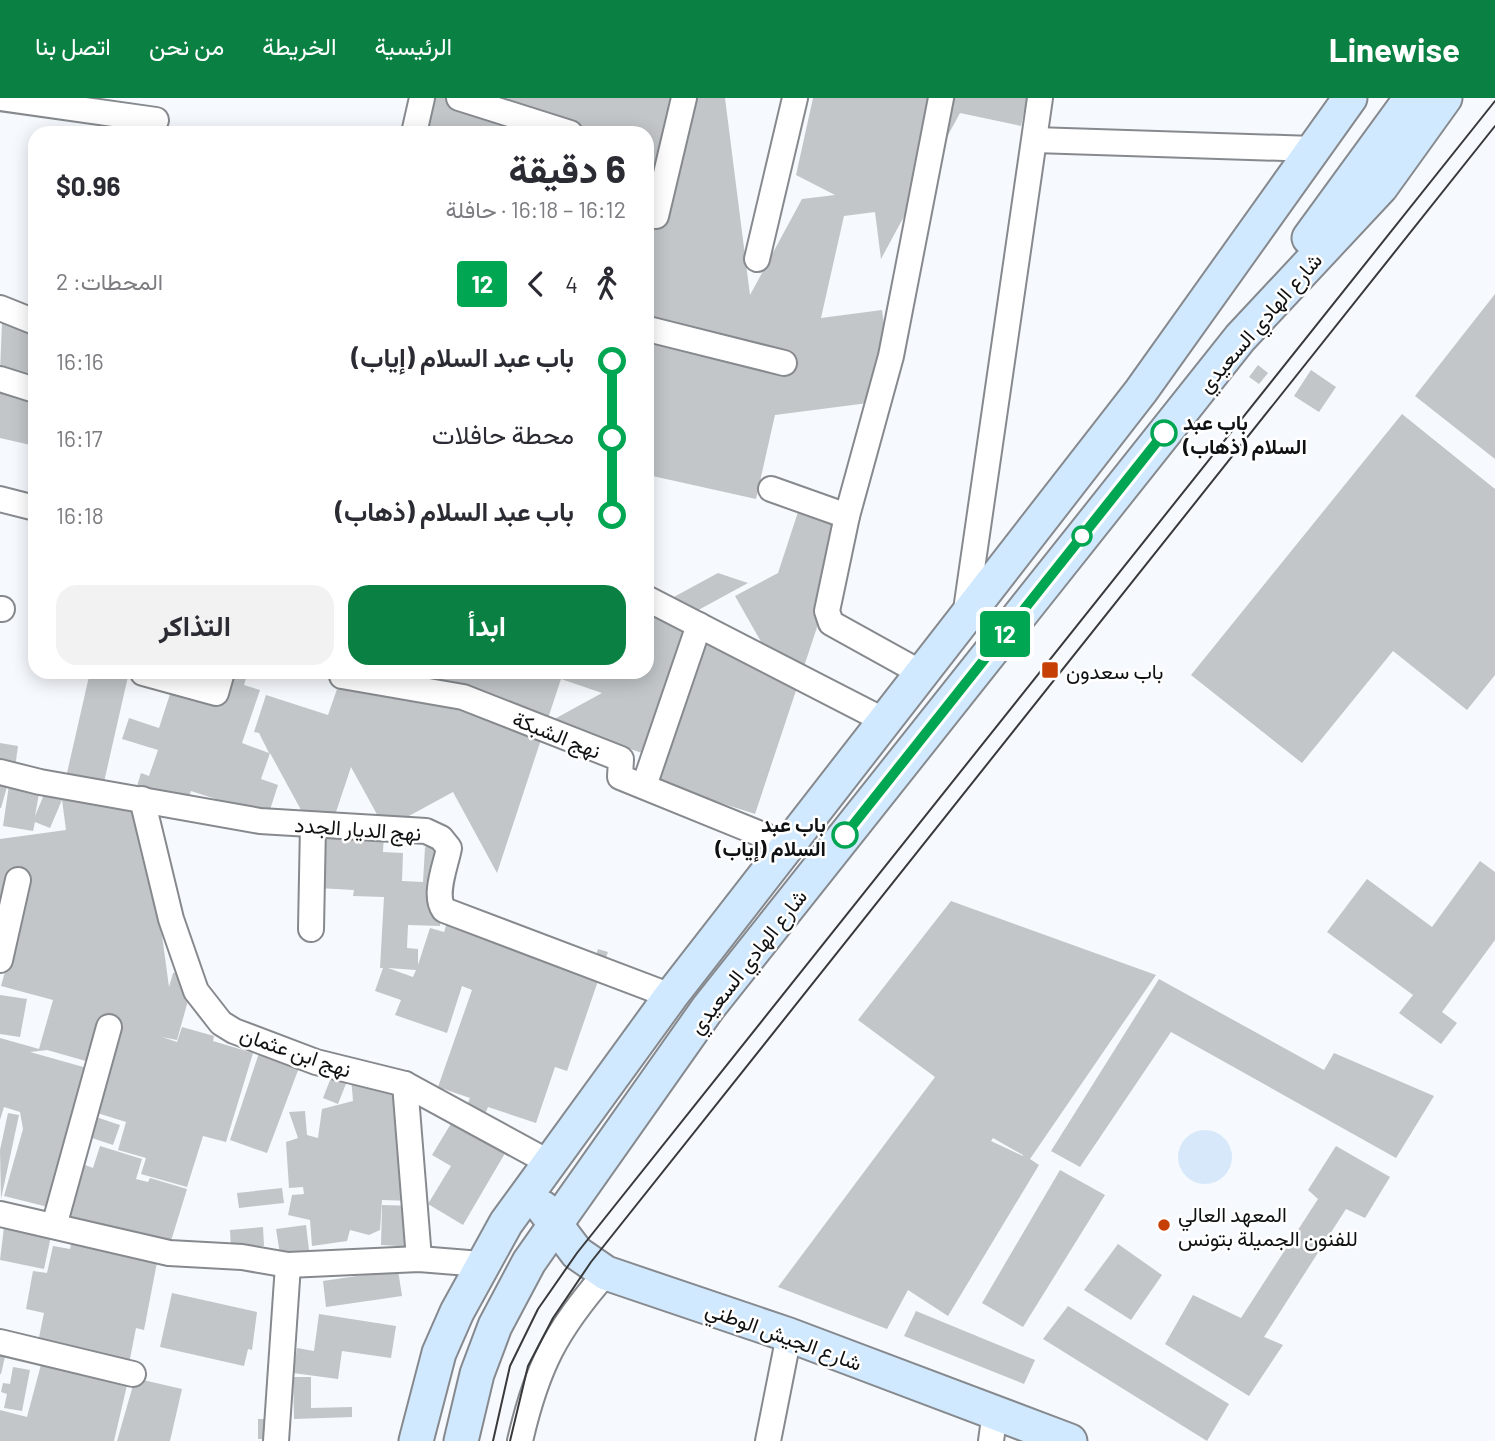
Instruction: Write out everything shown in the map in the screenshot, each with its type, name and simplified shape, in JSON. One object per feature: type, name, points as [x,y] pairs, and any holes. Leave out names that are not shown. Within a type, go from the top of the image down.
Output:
[{"type":"main road","name":"شارع الهادي السعيدي","points":[[416,1441],[439,1353],[481,1265],[542,1174],[671,996],[1141,391],[1350,98]]},
{"type":"main road","points":[[1141,391],[1255,260],[1376,98]]},
{"type":"main road","points":[[1240,338],[1410,98]]},
{"type":"main road","name":"شارع الهادي السعيدي","points":[[461,1441],[477,1374],[495,1326],[553,1224],[708,1008],[1240,338],[1381,187],[1445,98]]},
{"type":"main road","name":"شارع الجيش الوطني","points":[[542,1174],[553,1224],[576,1253],[606,1273],[789,1335],[993,1426],[1070,1441]]},
{"type":"street","points":[[0,98],[156,120]]},
{"type":"street","points":[[416,126],[422,98]]},
{"type":"street","points":[[459,98],[548,126]]},
{"type":"street","points":[[656,216],[684,98]]},
{"type":"street","points":[[757,260],[795,98]]},
{"type":"street","points":[[923,674],[831,623],[827,611],[848,516],[891,356],[941,98]]},
{"type":"street","points":[[964,620],[1040,98]]},
{"type":"street","points":[[1035,140],[1313,149]]},
{"type":"street","points":[[0,308],[28,319]]},
{"type":"street","points":[[654,330],[784,363]]},
{"type":"street","points":[[0,379],[28,388]]},
{"type":"street","points":[[771,489],[848,516]]},
{"type":"street","points":[[0,499],[28,506]]},
{"type":"street","points":[[654,602],[885,721]]},
{"type":"street","points":[[643,786],[699,625]]},
{"type":"street","points":[[164,679],[216,694],[220,679]]},
{"type":"street","name":"نهج الشبكة","points":[[359,679],[463,697],[621,760],[620,777],[790,846]]},
{"type":"street","name":"نهج الديار الجدد","points":[[0,772],[40,782],[260,821],[426,831],[441,838],[449,848],[440,893],[440,904],[444,910],[671,996]]},
{"type":"street","name":"نهج ابن عثمان","points":[[142,799],[171,919],[196,991],[208,1010],[234,1031],[304,1058],[405,1084],[542,1174]]},
{"type":"street","points":[[311,929],[313,825]]},
{"type":"street","points":[[0,960],[18,880]]},
{"type":"street","points":[[54,1226],[109,1027]]},
{"type":"street","points":[[405,1084],[419,1259]]},
{"type":"street","points":[[1,1217],[54,1226],[169,1253],[242,1257],[288,1265],[419,1259],[481,1265]]},
{"type":"street","points":[[276,1441],[288,1265]]},
{"type":"street","points":[[520,1441],[536,1383],[558,1333],[571,1312],[606,1273]]},
{"type":"street","points":[[768,1441],[789,1335]]},
{"type":"street","points":[[0,1342],[133,1374]]},
{"type":"shaded area","points":[[1205,1130],[1224,1138],[1232,1157],[1224,1176],[1205,1184],[1186,1176],[1178,1157],[1186,1138]]},
{"type":"building","points":[[428,98],[725,98],[750,295],[802,199],[835,195],[796,175],[813,98],[1027,98],[1021,126],[960,113],[881,259],[875,212],[844,216],[821,318],[882,310],[889,363],[868,403],[775,415],[756,499],[654,476],[654,126],[422,126]]},
{"type":"building","points":[[1495,294],[1495,459],[1415,396]]},
{"type":"building","points":[[2,323],[28,329],[28,377],[0,371]]},
{"type":"building","points":[[1258,365],[1268,373],[1259,384],[1249,377]]},
{"type":"building","points":[[1311,370],[1336,387],[1319,412],[1294,396]]},
{"type":"building","points":[[0,379],[28,385],[28,444],[0,438]]},
{"type":"building","points":[[1402,414],[1495,489],[1495,675],[1467,710],[1393,651],[1302,763],[1191,675]]},
{"type":"building","points":[[799,509],[851,525],[755,814],[647,779],[672,703],[660,699],[642,753],[549,722],[602,693],[561,679],[654,679],[654,608],[718,573],[748,583],[680,620],[764,647],[735,596],[778,573]]},
{"type":"building","points":[[88,679],[127,679],[104,782],[67,773]]},
{"type":"building","points":[[231,679],[246,679],[244,685],[260,690],[242,743],[269,753],[259,733],[254,732],[266,695],[328,715],[341,679],[561,679],[497,873],[453,792],[385,829],[351,767],[333,821],[301,810],[270,753],[261,779],[278,785],[268,816],[191,791],[187,802],[137,786],[141,773],[149,776],[158,750],[122,739],[129,718],[159,728],[171,691],[225,697]]},
{"type":"building","points":[[0,743],[18,746],[15,768],[0,766]]},
{"type":"building","points":[[0,778],[9,780],[1,808],[0,808]]},
{"type":"building","points":[[10,778],[41,782],[35,816],[48,785],[145,809],[169,987],[173,973],[185,971],[189,997],[177,1040],[162,1037],[177,1042],[182,1027],[214,1036],[213,1041],[253,1053],[226,1142],[203,1136],[187,1187],[141,1174],[146,1158],[118,1150],[126,1122],[91,1111],[117,1024],[105,1021],[93,1063],[47,1050],[30,1052],[94,1070],[56,1209],[4,1196],[23,1129],[20,1112],[4,1107],[0,1120],[0,1038],[39,1049],[53,1000],[1,986],[29,885],[14,880],[0,966],[0,839],[66,830],[62,800],[50,828],[35,822],[33,831],[3,826]]},
{"type":"building","points":[[320,830],[384,833],[383,852],[403,853],[402,881],[423,882],[425,847],[444,848],[440,926],[408,925],[407,948],[418,949],[418,965],[430,928],[444,932],[451,911],[592,969],[598,949],[608,952],[567,1071],[555,1067],[536,1123],[488,1107],[485,1114],[466,1108],[470,1098],[438,1087],[472,990],[462,986],[447,1033],[395,1015],[401,1000],[375,991],[383,968],[380,968],[384,897],[353,896],[354,890],[318,888]],"holes":[[[388,968],[416,970],[413,977]]]},
{"type":"building","points":[[1480,861],[1495,872],[1495,940],[1442,1012],[1457,1023],[1441,1044],[1399,1013],[1413,995],[1327,932],[1367,879],[1432,927]]},
{"type":"building","points":[[951,901],[1156,975],[1030,1159],[1039,1165],[948,1316],[908,1290],[887,1329],[778,1287],[935,1077],[858,1020]],"holes":[[[993,1138],[1023,1156],[991,1141]]]},
{"type":"building","points":[[1159,979],[1324,1070],[1334,1053],[1434,1096],[1396,1158],[1171,1032],[1080,1167],[1051,1151]]},
{"type":"building","points":[[0,995],[27,999],[20,1037],[0,1034]]},
{"type":"building","points":[[260,1050],[300,1065],[267,1153],[230,1140]]},
{"type":"building","points":[[334,1070],[349,1076],[338,1104],[323,1098]]},
{"type":"building","points":[[351,1077],[405,1088],[412,1201],[382,1200],[380,1230],[369,1235],[350,1230],[347,1241],[312,1246],[310,1220],[288,1215],[292,1195],[304,1194],[303,1187],[289,1188],[286,1142],[298,1138],[289,1112],[305,1111],[307,1135],[318,1138],[322,1109],[353,1101]]},
{"type":"building","points":[[458,1112],[511,1143],[463,1225],[428,1204],[451,1166],[432,1155]]},
{"type":"building","points":[[8,1113],[19,1115],[1,1199],[0,1150]]},
{"type":"building","points":[[96,1117],[120,1125],[113,1145],[89,1137]]},
{"type":"building","points":[[100,1146],[142,1159],[136,1179],[148,1182],[150,1178],[187,1189],[167,1254],[59,1220],[77,1162],[93,1168]]},
{"type":"building","points":[[1336,1146],[1390,1177],[1365,1218],[1346,1209],[1264,1337],[1283,1345],[1249,1396],[1165,1344],[1193,1295],[1241,1318],[1318,1199],[1308,1190]]},
{"type":"building","points":[[1060,1170],[1105,1195],[1023,1327],[982,1303]]},
{"type":"building","points":[[282,1188],[284,1203],[239,1208],[237,1193]]},
{"type":"building","points":[[382,1205],[417,1206],[415,1247],[381,1245]]},
{"type":"building","points":[[55,1217],[44,1269],[0,1260],[4,1227]]},
{"type":"building","points":[[306,1225],[309,1250],[280,1254],[276,1229]]},
{"type":"building","points":[[263,1227],[264,1246],[231,1249],[230,1230]]},
{"type":"building","points":[[73,1235],[159,1252],[144,1330],[136,1328],[128,1369],[36,1352],[44,1313],[26,1309],[33,1271],[47,1273],[53,1246],[70,1249]]},
{"type":"building","points":[[1118,1244],[1162,1275],[1131,1320],[1084,1290]]},
{"type":"building","points":[[398,1270],[402,1296],[326,1307],[323,1281]]},
{"type":"building","points":[[172,1293],[257,1312],[252,1350],[248,1349],[244,1366],[160,1347]]},
{"type":"building","points":[[1068,1306],[1229,1404],[1207,1441],[1043,1339]]},
{"type":"building","points":[[916,1311],[1035,1360],[1024,1384],[904,1336]]},
{"type":"building","points":[[319,1314],[396,1326],[391,1358],[342,1351],[338,1379],[293,1373],[297,1348],[314,1351]]},
{"type":"building","points":[[0,1347],[7,1348],[1,1374],[0,1374]]},
{"type":"building","points":[[43,1357],[128,1381],[114,1441],[0,1441],[0,1410],[27,1417]]},
{"type":"building","points":[[13,1367],[30,1370],[22,1411],[4,1408],[7,1394],[1,1392],[3,1383],[10,1384]]},
{"type":"building","points":[[136,1375],[144,1377],[143,1380],[182,1389],[170,1441],[117,1441]]},
{"type":"building","points":[[293,1377],[311,1377],[311,1408],[352,1407],[352,1417],[294,1419]]},
{"type":"building","points":[[258,1419],[274,1419],[274,1439],[258,1439]]},
{"type":"tram line","points":[[493,1441],[510,1366],[538,1309],[577,1253],[1495,101]]},
{"type":"tram line","points":[[510,1441],[528,1366],[553,1318],[591,1262],[1495,126]]},
{"type":"bus line","name":"12","points":[[845,835],[1164,433]]},
{"type":"place","name":"باب عبد السلام (ذهاب)","points":[[1164,433]]},
{"type":"place","name":"باب سعدون","points":[[1050,670]]},
{"type":"place","name":"باب عبد السلام (إياب)","points":[[845,835]]},
{"type":"place","name":"المعهد العالي للفنون الجميلة بتونس","points":[[1164,1225]]}]
